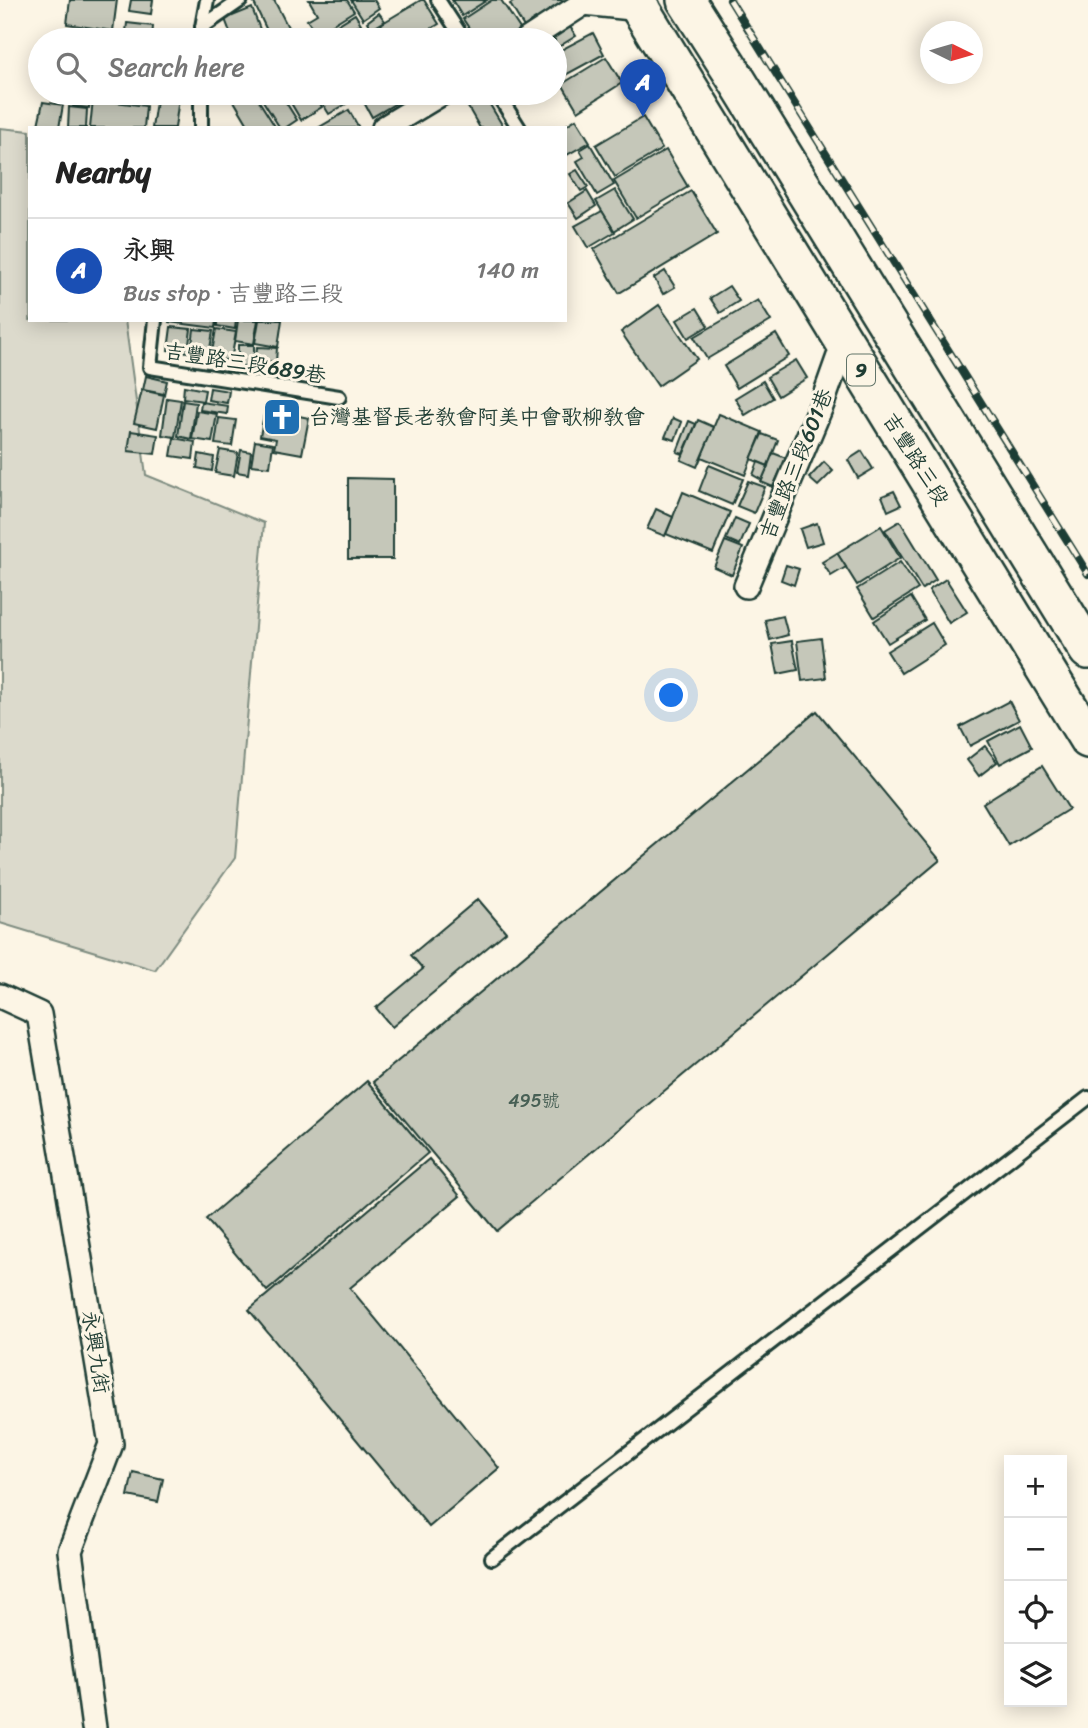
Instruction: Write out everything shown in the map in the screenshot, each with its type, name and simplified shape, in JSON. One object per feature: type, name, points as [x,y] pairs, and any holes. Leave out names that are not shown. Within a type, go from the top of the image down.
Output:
[{"type":"main road","name":"9","points":[[686,0],[1088,650]]},
{"type":"main road","name":"吉豐路三段","points":[[644,3],[844,342],[1088,739]]},
{"type":"street","points":[[545,28],[584,3],[644,3]]},
{"type":"street","points":[[387,126],[422,105]]},
{"type":"street","name":"吉豐路三段601巷","points":[[746,586],[822,404],[844,342]]},
{"type":"street","name":"永興九街","points":[[0,996],[39,1014],[111,1444],[70,1551],[94,1728]]},
{"type":"lane","points":[[203,28],[207,0]]},
{"type":"lane","points":[[209,28],[242,0]]},
{"type":"lane","points":[[438,0],[456,28]]},
{"type":"lane","points":[[201,105],[201,126]]},
{"type":"lane","points":[[505,105],[518,126]]},
{"type":"lane","name":"吉豐路三段689巷","points":[[155,322],[150,367],[339,397]]},
{"type":"lane","points":[[492,1559],[1088,1098]]},
{"type":"shaded area","points":[[0,128],[28,131],[28,322],[125,322],[146,475],[264,523],[235,858],[155,970],[0,923]]},
{"type":"building","points":[[70,0],[117,0],[113,28],[67,24]]},
{"type":"building","points":[[131,0],[153,0],[151,14],[129,11]]},
{"type":"building","points":[[274,0],[288,28],[266,28],[253,1]]},
{"type":"building","points":[[309,0],[347,0],[354,11],[327,28],[313,28],[307,20],[317,14]]},
{"type":"building","points":[[351,0],[374,0],[379,8],[363,19]]},
{"type":"building","points":[[424,0],[439,24],[432,28],[384,28],[381,24]]},
{"type":"building","points":[[452,0],[487,0],[462,16]]},
{"type":"building","points":[[492,0],[501,0],[519,28],[469,28],[463,19]]},
{"type":"building","points":[[516,0],[572,0],[533,28],[525,28],[510,4]]},
{"type":"building","points":[[252,8],[260,28],[228,28],[225,19]]},
{"type":"building","points":[[379,13],[385,21],[374,28],[367,22]]},
{"type":"building","points":[[355,14],[361,24],[354,28],[332,28]]},
{"type":"building","points":[[565,19],[576,36],[567,42],[567,28],[552,28]]},
{"type":"building","points":[[127,23],[153,26],[153,28],[126,28]]},
{"type":"building","points":[[593,33],[604,54],[567,74],[567,47]]},
{"type":"building","points":[[606,57],[622,83],[578,111],[567,92],[567,81]]},
{"type":"building","points":[[42,105],[63,105],[59,126],[38,125]]},
{"type":"building","points":[[73,105],[89,105],[89,108]]},
{"type":"building","points":[[92,105],[146,106],[144,126],[90,126]]},
{"type":"building","points":[[155,105],[178,105],[175,126],[152,126]]},
{"type":"building","points":[[236,105],[262,105],[275,126],[249,126]]},
{"type":"building","points":[[266,105],[288,105],[297,120],[288,126],[279,126]]},
{"type":"building","points":[[292,105],[321,105],[322,107],[301,120]]},
{"type":"building","points":[[323,105],[344,105],[329,114]]},
{"type":"building","points":[[365,105],[393,105],[372,117]]},
{"type":"building","points":[[467,105],[490,105],[503,126],[479,126]]},
{"type":"building","points":[[69,107],[87,109],[86,126],[68,126]]},
{"type":"building","points":[[349,110],[358,126],[321,126]]},
{"type":"building","points":[[643,117],[662,149],[615,177],[596,145]]},
{"type":"building","points":[[576,119],[590,142],[567,155],[565,126]]},
{"type":"building","points":[[590,144],[614,185],[597,195],[577,161],[584,157],[580,150]]},
{"type":"building","points":[[666,150],[688,187],[636,218],[614,181]]},
{"type":"building","points":[[577,170],[588,187],[581,191],[570,174]]},
{"type":"building","points":[[615,190],[633,219],[614,231],[596,201]]},
{"type":"building","points":[[587,191],[596,206],[578,218],[568,203]]},
{"type":"building","points":[[691,191],[717,234],[619,293],[594,249]]},
{"type":"building","points":[[602,211],[615,232],[588,248],[575,226]]},
{"type":"building","points":[[665,271],[675,287],[663,294],[654,278]]},
{"type":"building","points":[[729,286],[739,301],[720,313],[710,298]]},
{"type":"building","points":[[758,300],[771,321],[707,359],[694,337]]},
{"type":"building","points":[[659,305],[697,359],[658,386],[621,332]]},
{"type":"building","points":[[697,308],[708,326],[688,338],[677,320]]},
{"type":"building","points":[[169,322],[216,322],[215,328]]},
{"type":"building","points":[[217,322],[236,322],[235,329],[217,326]]},
{"type":"building","points":[[238,322],[258,322],[254,344],[235,341]]},
{"type":"building","points":[[259,322],[282,322],[278,347],[255,343]]},
{"type":"building","points":[[171,327],[191,329],[188,352],[168,350]]},
{"type":"building","points":[[194,329],[213,331],[209,355],[191,353]]},
{"type":"building","points":[[216,329],[236,332],[231,361],[211,358]]},
{"type":"building","points":[[776,334],[789,356],[737,388],[724,366]]},
{"type":"building","points":[[238,345],[254,345],[254,366],[238,366]]},
{"type":"building","points":[[257,347],[277,348],[276,362],[256,360]]},
{"type":"building","points":[[796,360],[807,378],[778,396],[767,377]]},
{"type":"building","points":[[146,376],[167,381],[164,394],[143,390]]},
{"type":"building","points":[[763,381],[773,398],[745,415],[735,398]]},
{"type":"building","points":[[184,386],[205,390],[203,401],[183,398]]},
{"type":"building","points":[[210,388],[229,391],[227,403],[208,400]]},
{"type":"building","points":[[142,390],[164,395],[157,428],[134,423]]},
{"type":"building","points":[[167,398],[181,400],[175,437],[162,435]]},
{"type":"building","points":[[183,401],[196,403],[191,439],[178,436]]},
{"type":"building","points":[[201,402],[228,406],[227,414],[200,410]]},
{"type":"building","points":[[265,409],[309,418],[302,454],[274,449],[276,439],[260,436]]},
{"type":"building","points":[[197,411],[217,414],[212,442],[192,439]]},
{"type":"building","points":[[719,414],[762,432],[745,475],[701,457]]},
{"type":"building","points":[[219,418],[236,420],[232,446],[215,444]]},
{"type":"building","points":[[673,418],[682,422],[675,440],[665,437]]},
{"type":"building","points":[[698,420],[714,427],[697,467],[681,460]]},
{"type":"building","points":[[689,421],[696,424],[683,454],[677,452]]},
{"type":"building","points":[[131,431],[158,435],[155,454],[128,451]]},
{"type":"building","points":[[762,434],[778,440],[768,466],[751,459]]},
{"type":"building","points":[[174,438],[195,442],[193,459],[171,456]]},
{"type":"building","points":[[255,441],[273,444],[270,467],[251,465]]},
{"type":"building","points":[[220,450],[238,453],[234,476],[215,473]]},
{"type":"building","points":[[241,450],[251,452],[248,474],[237,472]]},
{"type":"building","points":[[862,451],[873,469],[858,478],[848,460]]},
{"type":"building","points":[[773,453],[786,458],[773,487],[761,482]]},
{"type":"building","points":[[199,454],[214,457],[212,471],[197,468]]},
{"type":"building","points":[[758,462],[768,466],[762,480],[753,475]]},
{"type":"building","points":[[824,462],[833,471],[818,486],[809,478]]},
{"type":"building","points":[[709,465],[743,479],[732,505],[699,491]]},
{"type":"building","points":[[348,478],[393,479],[393,559],[348,559]]},
{"type":"building","points":[[748,481],[765,487],[754,513],[737,506]]},
{"type":"building","points":[[894,491],[901,505],[888,511],[882,496]]},
{"type":"building","points":[[683,492],[730,512],[713,553],[666,534]]},
{"type":"building","points":[[656,509],[673,517],[665,536],[647,529]]},
{"type":"building","points":[[735,518],[749,524],[740,545],[726,539]]},
{"type":"building","points":[[900,521],[936,580],[922,589],[885,530]]},
{"type":"building","points":[[817,523],[823,542],[806,547],[800,529]]},
{"type":"building","points":[[881,526],[900,558],[857,585],[837,553]]},
{"type":"building","points":[[725,541],[743,548],[732,575],[714,567]]},
{"type":"building","points":[[837,553],[846,567],[831,576],[822,562]]},
{"type":"building","points":[[900,562],[918,589],[874,617],[857,589]]},
{"type":"building","points":[[786,565],[799,569],[794,585],[781,580]]},
{"type":"building","points":[[946,579],[967,612],[949,623],[929,590]]},
{"type":"building","points":[[911,597],[925,620],[888,643],[874,621]]},
{"type":"building","points":[[783,616],[788,635],[770,640],[765,620]]},
{"type":"building","points":[[932,623],[945,645],[901,673],[887,651]]},
{"type":"building","points":[[821,638],[826,678],[802,681],[797,641]]},
{"type":"building","points":[[792,641],[798,670],[778,674],[772,644]]},
{"type":"building","points":[[1009,701],[1019,720],[970,746],[960,727]]},
{"type":"building","points":[[817,711],[940,860],[497,1231],[373,1082]]},
{"type":"building","points":[[1020,724],[1032,747],[1000,764],[988,741]]},
{"type":"building","points":[[985,746],[997,762],[979,776],[967,760]]},
{"type":"building","points":[[1042,766],[1069,809],[1009,846],[983,803]]},
{"type":"building","points":[[478,899],[506,932],[392,1027],[376,1008],[423,969],[411,955]]},
{"type":"building","points":[[367,1081],[428,1153],[267,1291],[206,1219]]},
{"type":"building","points":[[429,1159],[460,1196],[350,1288],[499,1468],[429,1527],[249,1310]]},
{"type":"building","points":[[133,1472],[163,1479],[158,1502],[128,1496]]},
{"type":"railway","points":[[730,0],[1088,574]]},
{"type":"place","name":"永興","points":[[643,117]]},
{"type":"place","name":"台灣基督長老教會阿美中會歌柳教會","points":[[282,417]]}]
